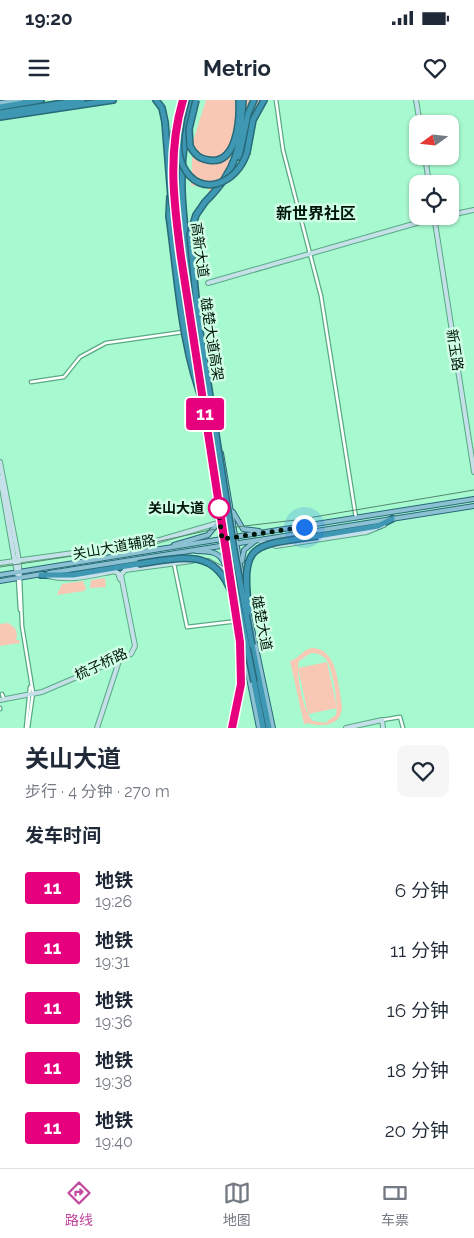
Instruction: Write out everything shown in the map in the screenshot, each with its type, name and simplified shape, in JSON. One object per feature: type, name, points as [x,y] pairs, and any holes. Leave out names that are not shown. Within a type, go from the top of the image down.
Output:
[{"type":"highway","points":[[0,105],[41,100]]},
{"type":"highway","points":[[0,115],[82,100]]},
{"type":"highway","points":[[0,115],[113,100]]},
{"type":"highway","points":[[156,100],[162,108],[165,122]]},
{"type":"highway","points":[[164,100],[171,197],[184,267]]},
{"type":"highway","name":"雄楚大道高架","points":[[186,100],[175,144],[174,189],[184,267],[228,552],[254,682],[261,728]]},
{"type":"highway","points":[[195,100],[189,130],[189,141],[196,155],[211,161],[222,158],[232,148],[239,100]]},
{"type":"highway","name":"雄楚大道高架","points":[[195,100],[182,146],[180,187],[184,227],[234,550],[252,645],[271,728]]},
{"type":"highway","points":[[223,185],[237,153],[243,100]]},
{"type":"highway","points":[[198,319],[191,230],[199,210],[223,185],[237,162],[248,114],[254,100]]},
{"type":"highway","points":[[182,112],[179,146],[183,166],[198,181],[208,184],[220,183],[229,179],[241,168],[254,120],[264,100]]},
{"type":"highway","points":[[171,189],[169,216],[187,338],[199,391],[205,407]]},
{"type":"highway","points":[[252,645],[245,582],[248,560],[253,553],[264,546],[378,526],[392,519]]},
{"type":"highway","points":[[41,574],[73,574],[186,557],[207,561],[218,569],[229,585],[254,682]]},
{"type":"main road","points":[[0,105],[21,100]]},
{"type":"main road","points":[[0,115],[98,100]]},
{"type":"main road","name":"高新大道","points":[[182,100],[171,140],[171,189],[190,331],[206,424],[220,524]]},
{"type":"main road","name":"高新大道","points":[[195,100],[184,146],[182,174],[183,209],[233,521]]},
{"type":"main road","points":[[0,574],[474,499]]},
{"type":"main road","points":[[229,501],[238,524],[243,529],[266,531]]},
{"type":"main road","points":[[0,581],[474,506]]},
{"type":"main road","name":"雄楚大道","points":[[233,521],[242,568],[246,604],[271,728]]},
{"type":"main road","points":[[165,548],[208,535],[220,524]]},
{"type":"main road","name":"雄楚大道","points":[[220,524],[230,584],[261,728]]},
{"type":"main road","points":[[242,568],[244,550],[258,540]]},
{"type":"main road","points":[[181,552],[182,562]]},
{"type":"main road","points":[[181,552],[215,552],[223,559],[228,572]]},
{"type":"main road","points":[[165,555],[167,564]]},
{"type":"street","points":[[276,100],[283,150],[321,296],[356,519]]},
{"type":"street","points":[[416,100],[418,115]]},
{"type":"street","points":[[459,213],[474,210]]},
{"type":"street","points":[[208,282],[409,224]]},
{"type":"street","name":"新玉路","points":[[436,225],[474,472]]},
{"type":"street","points":[[31,382],[64,377],[80,356],[106,344],[190,331]]},
{"type":"street","points":[[0,462],[17,562],[21,627],[31,694],[27,728]]},
{"type":"street","points":[[0,478],[17,562]]},
{"type":"street","points":[[258,540],[276,546],[363,533],[377,529],[392,519]]},
{"type":"street","name":"关山大道辅路","points":[[0,563],[153,542],[220,524]]},
{"type":"street","name":"关山大道辅路","points":[[41,574],[59,579],[73,579],[114,571],[199,560],[212,562],[221,568],[230,584]]},
{"type":"street","points":[[174,564],[187,627],[238,621]]},
{"type":"street","points":[[96,728],[114,671],[120,660],[131,654],[136,648],[121,575],[125,570]]},
{"type":"street","name":"梳子桥路","points":[[31,694],[131,652],[133,644],[124,597],[119,575],[114,571]]},
{"type":"street","name":"梳子桥路","points":[[2,700],[31,694],[120,660]]},
{"type":"street","points":[[96,728],[112,672],[110,667],[105,666]]},
{"type":"street","points":[[2,694],[2,700]]},
{"type":"street","points":[[346,728],[400,717],[403,728]]},
{"type":"street","points":[[382,720],[383,728]]},
{"type":"shaded area","points":[[206,100],[260,100],[235,141],[224,178],[209,196],[209,185],[191,186],[193,141]]},
{"type":"shaded area","points":[[105,578],[106,587],[90,588],[91,580]]},
{"type":"shaded area","points":[[83,581],[86,589],[84,591],[57,595],[62,584]]},
{"type":"shaded area","points":[[8,623],[15,628],[16,640],[19,640],[20,643],[0,646],[0,624]]},
{"type":"shaded area","points":[[309,649],[321,650],[327,654],[332,661],[338,679],[342,705],[341,712],[336,721],[326,725],[304,724],[290,661]],"holes":[[[311,653],[322,656],[328,662],[334,685],[337,703],[336,715],[325,723],[313,721],[310,717],[306,710],[299,683],[299,661]]]},
{"type":"shaded area","points":[[327,662],[337,708],[308,714],[298,668]]},
{"type":"tram line","points":[[0,567],[138,546],[210,530],[296,520],[474,490]]},
{"type":"metro line","name":"11","points":[[183,100],[173,143],[173,186],[181,257],[240,642],[241,684],[232,728]]},
{"type":"place","name":"关山大道","points":[[219,508]]},
{"type":"district","name":"新世界社区","points":[[316,213]]},
{"type":"route","points":[[219,508],[218,504],[222,539],[266,531],[304,527]]}]
